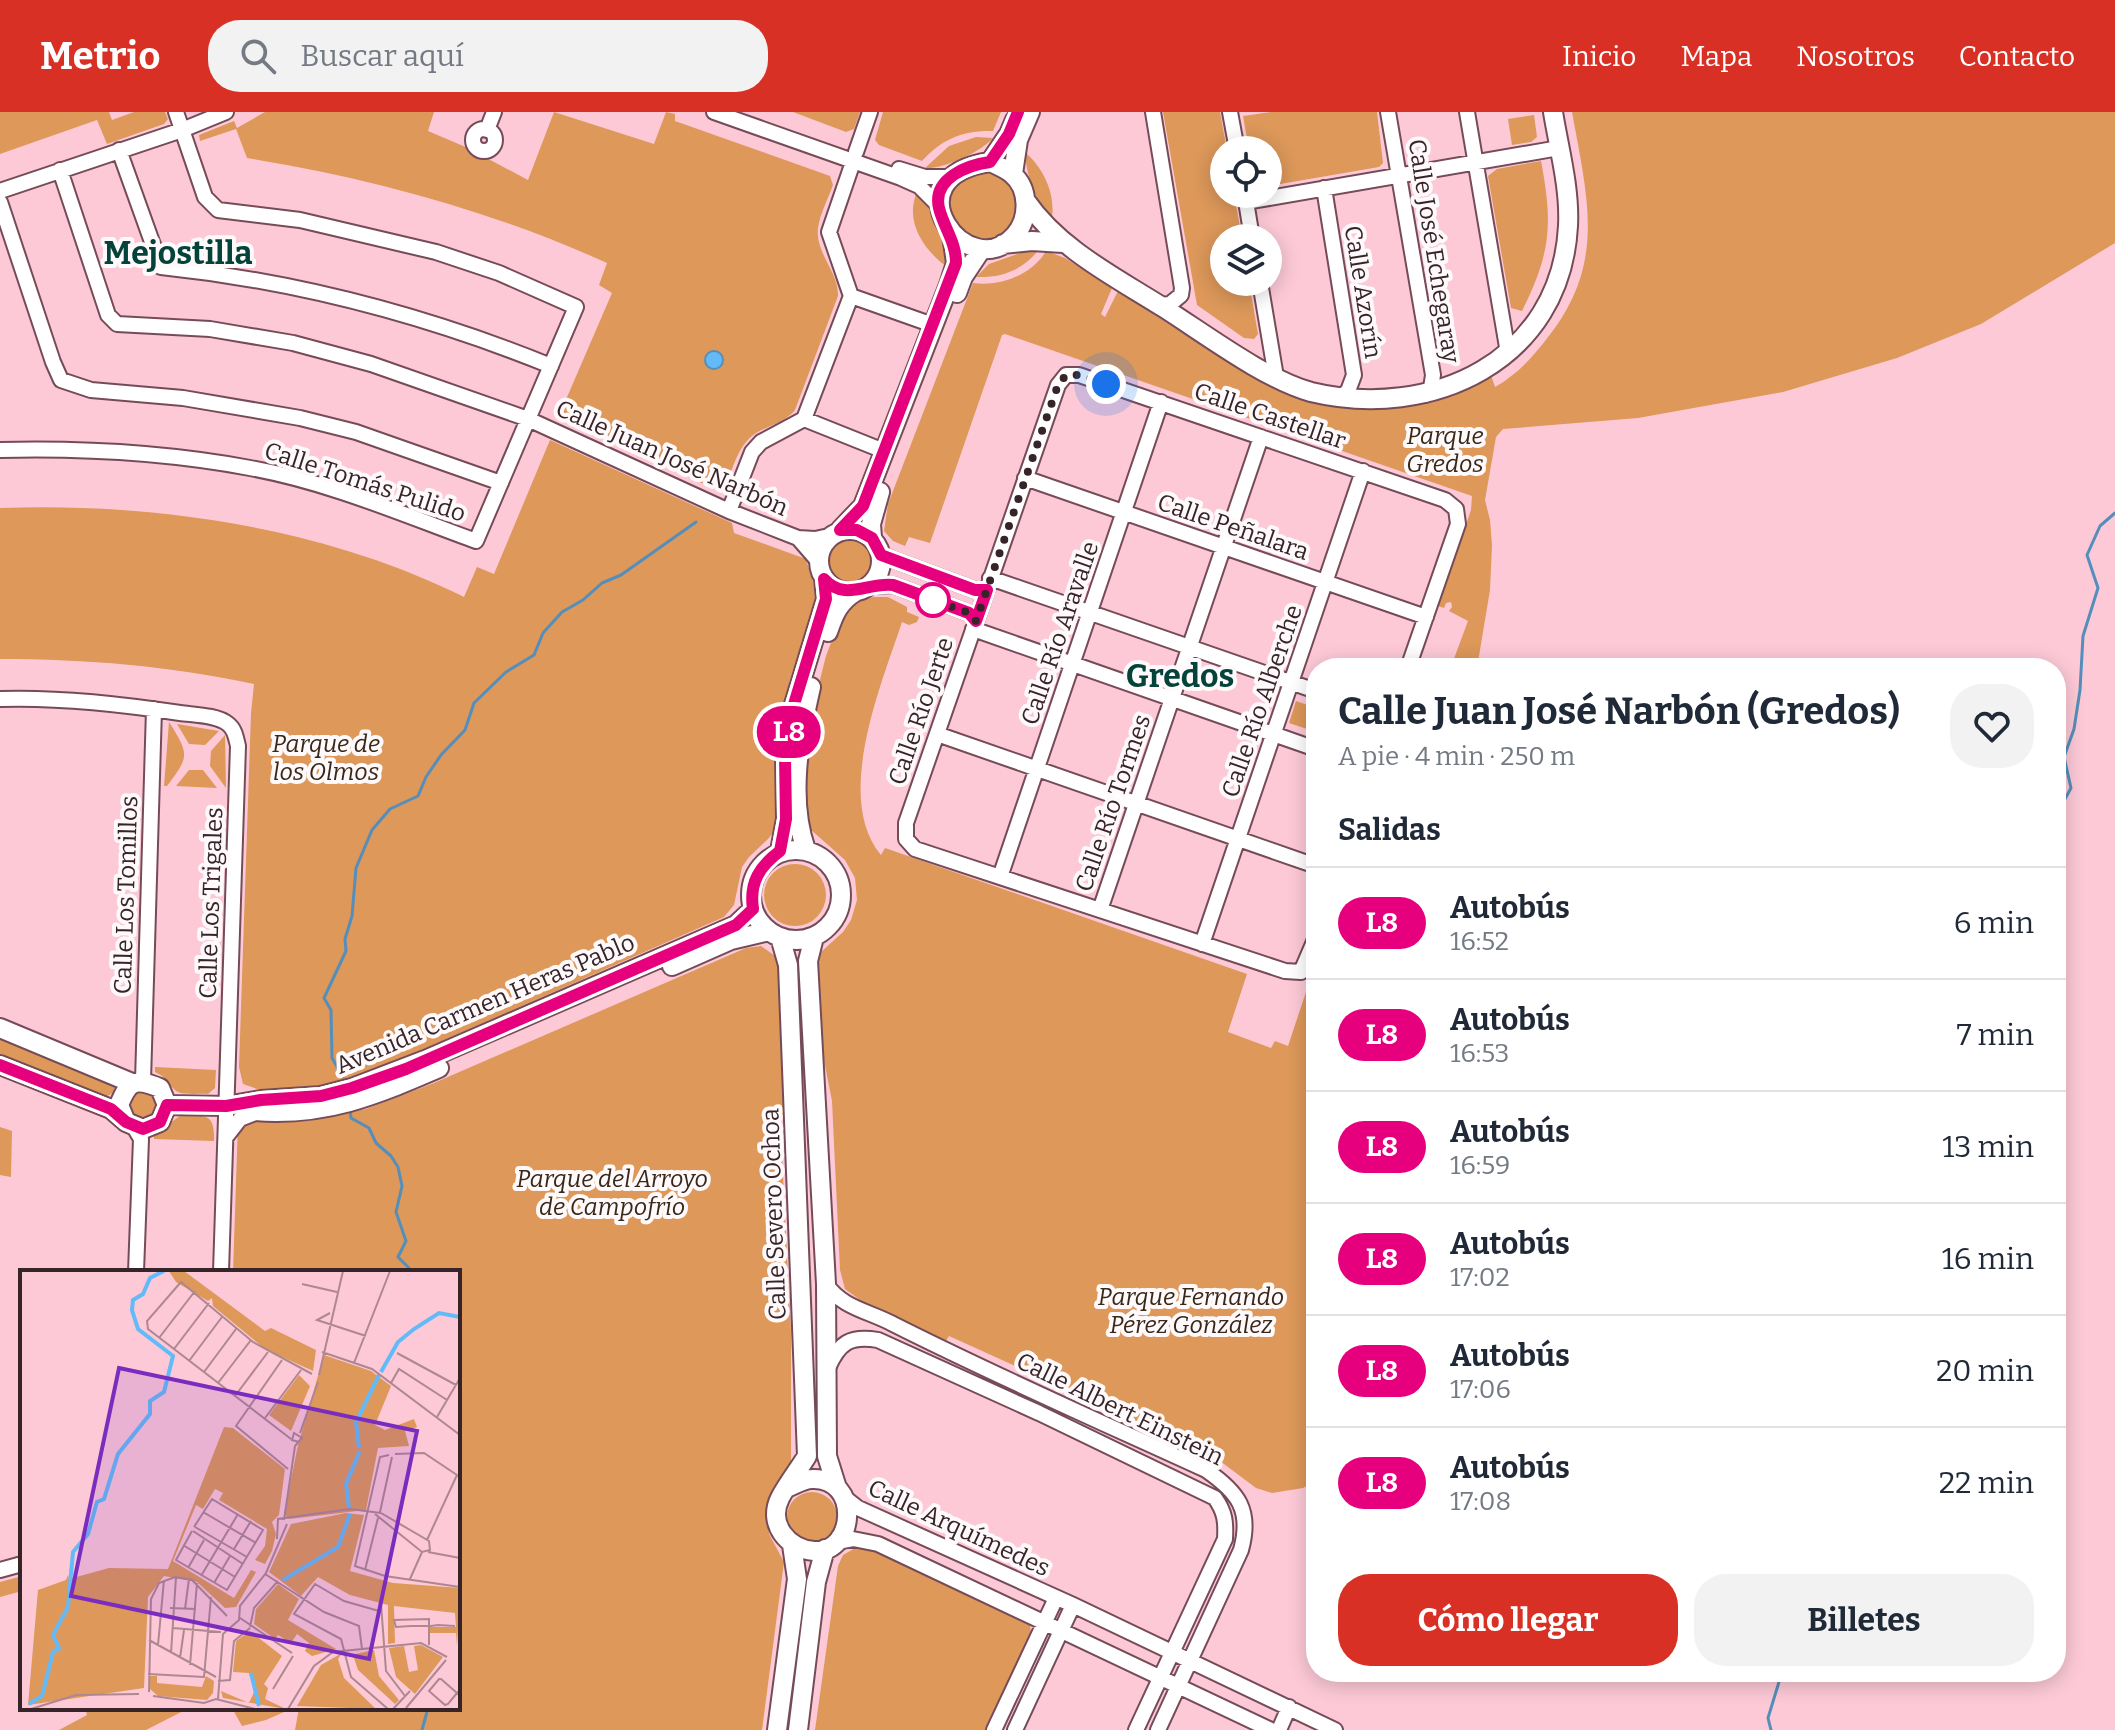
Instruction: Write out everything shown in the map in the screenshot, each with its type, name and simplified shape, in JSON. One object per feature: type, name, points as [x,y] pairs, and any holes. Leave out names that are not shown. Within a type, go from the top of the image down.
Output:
[{"type":"main road","points":[[990,162],[1009,134],[1018,112]]},
{"type":"main road","points":[[1030,112],[1018,140],[1013,174],[1026,201],[1063,243],[1276,377],[1311,392],[1380,399],[1425,395],[1472,378],[1508,353],[1533,324],[1552,291],[1566,249],[1568,205],[1553,112]]},
{"type":"main road","points":[[780,851],[786,819],[785,756],[792,711],[826,599],[820,550],[863,506],[956,263],[952,235],[938,205],[942,190],[950,177],[971,165],[990,162],[1013,174]]},
{"type":"main road","points":[[1003,244],[1014,237],[1022,225],[1026,201]]},
{"type":"main road","points":[[952,235],[964,244],[981,250],[1032,241],[1063,243]]},
{"type":"main road","points":[[806,850],[799,820],[798,783],[805,713],[817,664],[833,615],[843,599],[862,589],[878,574],[877,547],[871,524],[879,497],[963,277],[981,250]]},
{"type":"main road","points":[[835,533],[857,530],[877,547]]},
{"type":"main road","points":[[821,570],[830,586],[842,591],[862,589]]},
{"type":"main road","points":[[806,850],[826,861],[835,873],[841,889],[837,915],[830,926],[814,937],[792,939],[775,934],[753,909],[750,894],[757,874],[766,861],[780,851],[806,850]]},
{"type":"main road","name":"Avenida Carmen Heras Pablo","points":[[260,1106],[321,1096],[386,1077],[736,925],[753,909]]},
{"type":"main road","name":"Avenida Carmen Heras Pablo","points":[[167,1105],[331,1108],[383,1092],[720,945],[743,936],[775,934]]},
{"type":"main road","name":"Calle Severo Ochoa","points":[[775,934],[788,965],[807,1456],[789,1487]]},
{"type":"main road","name":"Calle Severo Ochoa","points":[[814,937],[808,961],[826,1284],[827,1456],[841,1492]]},
{"type":"main road","points":[[0,1028],[160,1088],[167,1105],[160,1122],[138,1129]]},
{"type":"main road","points":[[0,1065],[111,1109],[138,1129]]},
{"type":"main road","points":[[138,1082],[126,1088],[119,1105],[138,1129]]},
{"type":"main road","points":[[798,1730],[816,1582],[831,1546],[849,1520],[841,1492],[823,1480],[809,1478],[789,1487],[780,1498],[776,1516],[780,1532],[792,1545],[815,1551],[831,1546]]},
{"type":"main road","points":[[777,1730],[797,1579],[792,1545]]},
{"type":"street","points":[[0,202],[61,380],[91,390],[197,400],[300,418],[356,432],[501,483],[576,307],[499,273],[436,252],[300,220],[218,210],[205,197],[176,112]]},
{"type":"street","points":[[0,191],[182,130],[226,112]]},
{"type":"street","points":[[487,130],[494,112]]},
{"type":"street","points":[[714,112],[925,177],[950,177]]},
{"type":"street","points":[[742,112],[919,186],[938,205]]},
{"type":"street","points":[[729,511],[752,452],[761,442],[804,419],[851,296],[829,232],[870,112]]},
{"type":"street","points":[[1153,112],[1182,288],[1176,300],[1160,305]]},
{"type":"street","points":[[1230,112],[1234,136]]},
{"type":"street","name":"Calle José Echegaray","points":[[1388,112],[1433,375],[1431,388],[1425,395]]},
{"type":"street","points":[[1467,112],[1508,353]]},
{"type":"street","points":[[1282,193],[1559,148]]},
{"type":"street","points":[[119,150],[161,267],[215,272],[351,300],[481,338],[551,366]]},
{"type":"street","name":"Calle Juan José Narbón","points":[[60,170],[108,315],[117,324],[210,329],[293,343],[371,364],[528,419],[729,511],[798,538],[815,539],[835,533]]},
{"type":"street","name":"Calle Azorín","points":[[1324,188],[1354,375],[1348,391],[1340,397]]},
{"type":"street","points":[[851,296],[933,325]]},
{"type":"street","points":[[1262,296],[1276,377]]},
{"type":"street","points":[[1503,321],[1521,328],[1533,324]]},
{"type":"street","name":"Calle Castellar","points":[[1066,375],[1079,375],[1161,402],[1445,500],[1456,509],[1458,524],[1426,617]]},
{"type":"street","name":"Calle Río Jerte","points":[[1000,877],[915,849],[906,839],[906,823],[1058,385],[1066,375]]},
{"type":"street","name":"Calle Río Aravalle","points":[[1000,877],[1161,402]]},
{"type":"street","points":[[804,419],[884,451]]},
{"type":"street","name":"Calle Río Tormes","points":[[1100,910],[1261,437]]},
{"type":"street","name":"Calle Tomás Pulido","points":[[0,450],[173,457],[251,468],[387,507],[476,541],[501,483]]},
{"type":"street","name":"Calle Río Alberche","points":[[1202,944],[1363,471]]},
{"type":"street","name":"Calle Peñalara","points":[[1025,478],[1426,617]]},
{"type":"street","name":"Calle Juan José Narbón","points":[[798,538],[821,570]]},
{"type":"street","points":[[877,547],[975,590],[988,584],[1090,612],[1306,687]]},
{"type":"street","points":[[862,589],[893,585],[969,613],[975,625],[1072,664],[1306,746]]},
{"type":"street","points":[[1412,658],[1426,617]]},
{"type":"street","points":[[0,699],[60,700],[154,709]]},
{"type":"street","name":"Calle Los Trigales","points":[[154,709],[212,717],[229,724],[238,746],[221,1270]]},
{"type":"street","name":"Calle Los Tomillos","points":[[138,1082],[154,709]]},
{"type":"street","points":[[937,734],[1306,863]]},
{"type":"street","points":[[1000,877],[1285,971],[1301,972],[1306,960]]},
{"type":"street","points":[[240,1093],[260,1106],[240,1119],[224,1106],[240,1093]]},
{"type":"street","points":[[136,1270],[138,1129]]},
{"type":"street","name":"Calle Albert Einstein","points":[[826,1284],[846,1305],[877,1315],[1206,1470],[1232,1491],[1241,1505],[1245,1536],[1189,1660]]},
{"type":"street","name":"Calle Albert Einstein","points":[[827,1372],[836,1350],[850,1341],[865,1338],[878,1340],[1215,1498],[1223,1510],[1225,1539],[1172,1652]]},
{"type":"street","name":"Calle Arquímedes","points":[[841,1492],[858,1508],[1073,1605],[1335,1730]]},
{"type":"street","name":"Calle Arquímedes","points":[[831,1546],[853,1539],[878,1544],[1271,1730]]},
{"type":"street","points":[[0,1570],[20,1565]]},
{"type":"street","name":"Calle Arquímedes","points":[[1045,1623],[1056,1598]]},
{"type":"street","points":[[1015,1730],[1073,1605]]},
{"type":"street","points":[[994,1730],[1045,1623]]},
{"type":"street","points":[[1136,1730],[1172,1652]]},
{"type":"street","points":[[1158,1730],[1189,1660]]},
{"type":"street","points":[[1279,1730],[1289,1707]]},
{"type":"street","points":[[1295,1730],[1303,1715]]},
{"type":"green space","points":[[0,112],[109,112],[112,120],[134,112],[165,112],[168,119],[164,124],[107,144],[97,120],[0,154]]},
{"type":"green space","points":[[265,112],[434,112],[428,131],[528,180],[554,112],[654,144],[666,112],[675,114],[675,121],[830,176],[833,185],[820,217],[818,237],[835,279],[838,296],[795,410],[746,441],[724,493],[558,418],[612,293],[599,285],[607,263],[520,227],[430,198],[247,158],[236,129],[200,141],[199,135],[234,121],[237,128]]},
{"type":"green space","points":[[793,112],[860,112],[854,129],[846,132]]},
{"type":"green space","points":[[883,112],[1001,112],[993,131],[954,137],[922,161],[879,145],[875,140]]},
{"type":"green space","points":[[1163,112],[1220,112],[1224,136],[1210,136],[1210,208],[1237,208],[1239,224],[1210,224],[1210,296],[1251,296],[1258,334],[1254,339],[1244,338],[1197,305]]},
{"type":"green space","points":[[1271,112],[1377,112],[1383,163],[1379,167],[1282,184],[1282,136],[1247,136],[1243,116]]},
{"type":"green space","name":"Parque Gredos","points":[[1572,112],[2115,112],[2115,243],[1981,324],[1897,358],[1783,392],[1638,418],[1503,429],[1496,437],[1485,500],[1492,545],[1490,590],[1479,658],[1454,658],[1468,621],[1449,611],[1451,602],[1446,603],[1444,608],[1438,606],[1471,510],[1472,496],[1005,334],[1002,335],[930,543],[909,537],[905,546],[893,541],[884,531],[888,504],[973,283],[994,283],[1014,278],[1032,267],[1046,251],[1065,258],[1112,288],[1101,314],[1105,317],[1118,291],[1198,343],[1202,339],[1328,403],[1490,372],[1495,387],[1516,372],[1539,348],[1565,313],[1578,286],[1588,231],[1583,175]]},
{"type":"green space","points":[[1534,115],[1537,137],[1531,142],[1512,145],[1508,119]]},
{"type":"green space","points":[[976,137],[993,138],[961,159],[925,168],[949,146]]},
{"type":"green space","points":[[1026,153],[1039,167],[1048,185],[1052,203],[1051,223],[1033,189]]},
{"type":"green space","points":[[1541,161],[1547,203],[1547,238],[1539,272],[1522,311],[1511,308],[1488,176],[1497,169]]},
{"type":"green space","points":[[984,172],[1008,182],[1018,206],[1008,230],[984,240],[960,230],[950,206],[960,182]]},
{"type":"green space","points":[[917,192],[938,227],[947,267],[918,234],[913,214]]},
{"type":"green space","points":[[1023,252],[1037,252],[1010,272],[976,277],[989,264]]},
{"type":"green space","name":"Parque de los Olmos","points":[[550,440],[732,523],[734,533],[806,559],[818,598],[785,701],[776,782],[775,830],[742,867],[734,905],[724,917],[369,1073],[325,1085],[260,1090],[243,1084],[239,1067],[254,684],[191,672],[128,665],[0,659],[0,508],[118,510],[238,524],[355,553],[411,573],[464,597],[477,567],[494,574]]},
{"type":"green space","points":[[849,536],[866,543],[873,560],[866,577],[849,584],[832,577],[825,560],[832,543]]},
{"type":"green space","name":"Parque Fernando Pérez González","points":[[888,597],[919,617],[917,622],[909,625],[902,622],[866,740],[861,772],[861,803],[867,831],[881,855],[885,848],[1247,974],[1228,1032],[1271,1048],[1275,1041],[1288,1046],[1306,992],[1306,1486],[1303,1488],[1272,1493],[1256,1488],[1212,1455],[949,1336],[946,1341],[867,1305],[845,1289],[840,1270],[832,1101],[820,1040],[816,964],[821,952],[851,920],[857,900],[855,878],[845,860],[810,829],[804,802],[805,768],[814,703],[826,656],[846,608],[859,600]]},
{"type":"green space","points":[[1296,701],[1306,704],[1306,729],[1289,723]]},
{"type":"green space","points":[[169,722],[184,755],[180,768],[164,786]]},
{"type":"green space","points":[[177,724],[219,731],[205,745],[189,744]]},
{"type":"green space","points":[[225,735],[226,788],[210,766],[211,751]]},
{"type":"green space","points":[[189,770],[203,770],[217,788],[176,786]]},
{"type":"green space","points":[[789,864],[801,864],[817,873],[824,883],[824,907],[817,917],[801,926],[789,926],[769,912],[764,901],[764,889],[778,869]]},
{"type":"green space","name":"Parque del Arroyo de Campofrío","points":[[761,946],[778,958],[791,1117],[780,1117],[791,1332],[791,1464],[789,1472],[774,1490],[767,1518],[769,1534],[784,1562],[762,1730],[295,1730],[299,1710],[460,1710],[460,1270],[233,1270],[238,1122],[321,1118],[366,1109],[434,1083],[746,948]]},
{"type":"green space","points":[[0,1037],[111,1081],[114,1090],[110,1095],[101,1096],[0,1055]]},
{"type":"green space","points":[[155,1067],[216,1070],[215,1088],[208,1094],[178,1092],[155,1072]]},
{"type":"green space","points":[[142,1089],[148,1090],[156,1098],[156,1110],[148,1118],[142,1119],[136,1118],[128,1110],[127,1104],[128,1098],[136,1090]]},
{"type":"green space","points":[[181,1115],[196,1115],[210,1120],[214,1141],[154,1139],[154,1135]]},
{"type":"green space","points":[[0,1127],[12,1131],[11,1177],[0,1175]]},
{"type":"green space","points":[[812,1492],[830,1499],[837,1517],[830,1535],[812,1542],[794,1535],[787,1517],[794,1499]]},
{"type":"green space","points":[[857,1547],[875,1550],[1030,1624],[1031,1634],[985,1730],[815,1730],[838,1566],[843,1555]]},
{"type":"green space","points":[[20,1577],[20,1592],[0,1597],[0,1582]]},
{"type":"green space","points":[[86,1710],[185,1710],[146,1730],[59,1730],[87,1715]]},
{"type":"green space","points":[[233,1710],[288,1710],[266,1720],[242,1726]]},
{"type":"water","points":[[714,351],[723,360],[714,369],[705,360]]},
{"type":"waterway","points":[[2066,751],[2074,729],[2080,690],[2083,636],[2098,588],[2087,555],[2100,526],[2115,513]]},
{"type":"waterway","points":[[343,1077],[332,1058],[331,1010],[324,998],[346,951],[345,939],[352,916],[356,868],[372,830],[390,809],[418,796],[441,755],[465,730],[474,703],[506,672],[534,655],[543,633],[562,612],[696,522]]},
{"type":"waterway","points":[[2066,766],[2071,788],[2066,797]]},
{"type":"waterway","points":[[350,1110],[351,1118],[369,1128],[376,1143],[398,1167],[402,1186],[396,1212],[406,1241],[398,1257],[408,1270]]},
{"type":"waterway","points":[[1771,1730],[1768,1718],[1779,1682]]},
{"type":"waterway","points":[[422,1730],[427,1710]]},
{"type":"bus line","name":"L8","points":[[0,1065],[111,1109],[126,1122],[143,1129],[160,1122],[167,1105],[226,1106],[321,1096],[406,1069],[746,918],[753,909],[750,894],[757,874],[766,861],[780,851],[786,819],[785,756],[792,711],[826,599],[824,579],[830,586],[842,591],[855,592],[869,586],[893,585],[969,613],[976,621],[987,590],[975,590],[898,563],[881,555],[872,538],[857,530],[840,530],[863,506],[956,263],[952,235],[938,205],[942,190],[950,177],[971,165],[990,162],[1009,134],[1018,112]]},
{"type":"district","name":"Mejostilla","points":[[178,253]]},
{"type":"district","name":"Gredos","points":[[1180,676]]},
{"type":"route","points":[[933,600],[922,596],[969,613],[976,621],[1058,385],[1066,375],[1079,375],[1106,384]]}]
